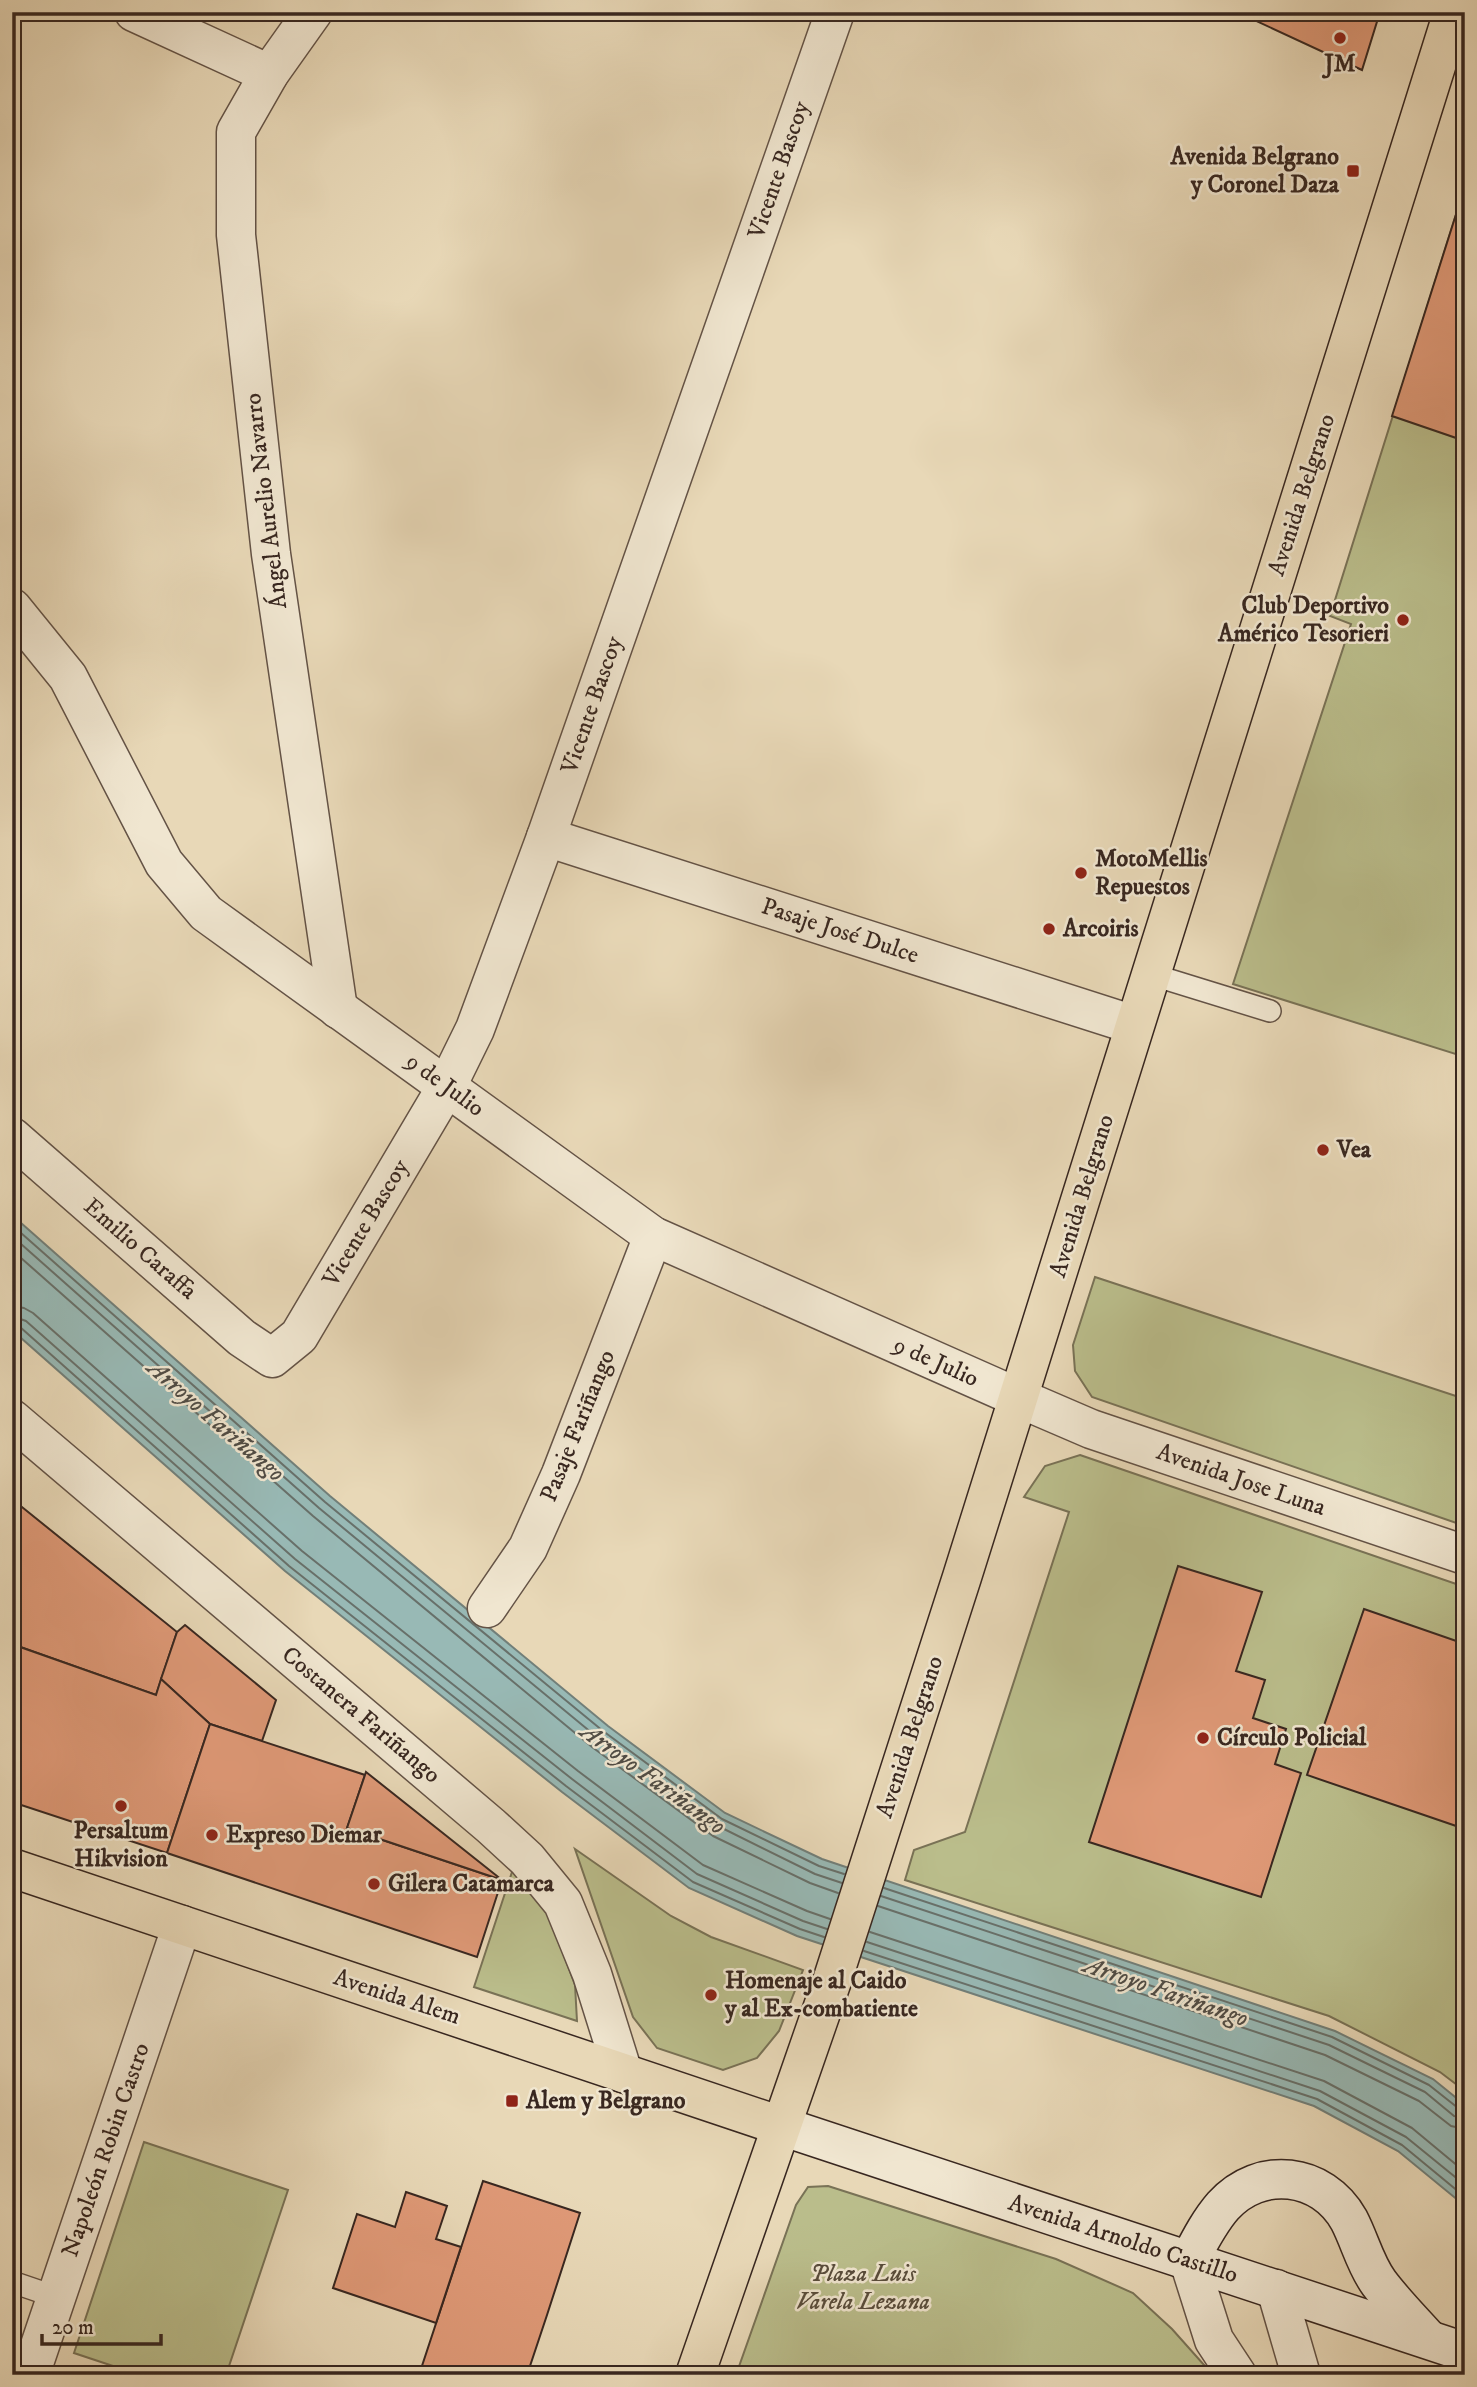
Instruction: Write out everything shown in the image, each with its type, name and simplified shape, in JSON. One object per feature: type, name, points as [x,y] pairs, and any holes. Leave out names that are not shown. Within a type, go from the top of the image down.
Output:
[{"type":"main road","name":"Avenida Belgrano","points":[[695,2375],[833,1978],[872,1857],[1019,1398],[1453,12]]},
{"type":"main road","name":"Avenida Alem","points":[[12,1868],[781,2126]]},
{"type":"street","points":[[134,12],[268,74]]},
{"type":"street","name":"Ángel Aurelio Navarro","points":[[313,12],[268,74],[236,132],[236,235],[271,554],[338,1009]]},
{"type":"street","name":"Vicente Bascoy","points":[[272,1358],[299,1336],[447,1086],[475,1029],[546,837],[835,12]]},
{"type":"street","name":"9 de Julio","points":[[12,608],[68,677],[163,863],[206,914],[653,1236],[1019,1398]]},
{"type":"street","name":"Pasaje José Dulce","points":[[546,837],[1135,1025]]},
{"type":"street","name":"Emilio Caraffa","points":[[12,1137],[242,1338],[272,1358]]},
{"type":"street","name":"Pasaje Fariñango","points":[[487,1608],[528,1548],[561,1474],[653,1236]]},
{"type":"street","name":"Avenida Jose Luna","points":[[1019,1398],[1091,1429],[1465,1555]]},
{"type":"street","name":"Costanera Fariñango","points":[[12,1419],[527,1859],[563,1903],[592,1974],[623,2073]]},
{"type":"street","name":"Napoleón Robin Castro","points":[[30,2375],[182,1925]]},
{"type":"street","name":"Avenida Arnoldo Castillo","points":[[781,2126],[1276,2289],[1444,2356]]},
{"type":"street","points":[[1237,2375],[1214,2340],[1189,2260],[1224,2205],[1247,2188],[1272,2178],[1305,2182],[1330,2196],[1349,2220],[1378,2282],[1444,2356],[1465,2362]]},
{"type":"street","points":[[1276,2289],[1301,2375]]},
{"type":"lane","points":[[1150,974],[1270,1011]]},
{"type":"lane","points":[[12,2282],[56,2297]]},
{"type":"green space","name":"Club Deportivo Américo Tesorieri","points":[[1465,186],[1465,1057],[1233,984],[1351,624],[1330,616]]},
{"type":"green space","points":[[1095,1277],[1465,1399],[1465,1526],[1092,1397],[1075,1371],[1073,1345]]},
{"type":"green space","points":[[1080,1455],[1465,1587],[1465,2091],[1440,2072],[1329,2016],[905,1880],[914,1850],[965,1832],[1069,1512],[1024,1497],[1045,1466]]},
{"type":"green space","points":[[575,1849],[671,1916],[711,1937],[803,1970],[779,2031],[757,2058],[723,2070],[657,2048],[633,2017]]},
{"type":"green space","points":[[514,1866],[548,1913],[575,1985],[577,2021],[474,1987]]},
{"type":"green space","points":[[144,2142],[288,2190],[226,2375],[140,2375],[74,2353]]},
{"type":"green space","name":"Plaza Luis Varela Lezana","points":[[828,2186],[1056,2259],[1133,2293],[1172,2329],[1213,2375],[736,2375],[796,2205],[808,2187]]},
{"type":"water","name":"Arroyo Fariñango","points":[[12,1215],[330,1496],[608,1726],[725,1813],[822,1859],[1335,2031],[1433,2079],[1465,2105],[1465,2206],[1398,2151],[1314,2106],[797,1936],[689,1888],[562,1792],[285,1571],[12,1330]]},
{"type":"building","points":[[1237,12],[1380,12],[1362,70]]},
{"type":"building","points":[[1465,186],[1465,441],[1392,416]]},
{"type":"building","points":[[12,1499],[177,1632],[156,1695],[12,1644]]},
{"type":"building","name":"Círculo Policial","points":[[1178,1566],[1262,1592],[1236,1671],[1265,1680],[1253,1718],[1286,1729],[1275,1764],[1301,1773],[1261,1897],[1089,1842]]},
{"type":"building","points":[[1364,1609],[1465,1644],[1465,1829],[1307,1775]]},
{"type":"building","points":[[185,1625],[276,1700],[262,1741],[210,1724],[161,1679],[177,1632]]},
{"type":"building","points":[[20,1647],[156,1695],[161,1679],[210,1724],[167,1853],[12,1802],[12,1672]]},
{"type":"building","points":[[210,1724],[365,1775],[347,1828],[502,1880],[477,1957],[167,1853]]},
{"type":"building","points":[[366,1772],[502,1880],[347,1828]]},
{"type":"building","points":[[483,2181],[580,2213],[547,2315],[527,2375],[419,2375]]},
{"type":"building","points":[[406,2192],[447,2206],[436,2239],[461,2247],[436,2323],[333,2288],[357,2214],[395,2227]]},
{"type":"place","name":"JM","points":[[1340,38]]},
{"type":"place","name":"Avenida Belgrano y Coronel Daza","points":[[1353,171]]},
{"type":"place","name":"Club Deportivo Américo Tesorieri","points":[[1403,620]]},
{"type":"place","name":"MotoMellis Repuestos","points":[[1081,873]]},
{"type":"place","name":"Arcoiris","points":[[1049,929]]},
{"type":"place","name":"Vea","points":[[1323,1150]]},
{"type":"place","name":"Círculo Policial","points":[[1203,1738]]},
{"type":"place","name":"Persaltum Hikvision","points":[[121,1806]]},
{"type":"place","name":"Expreso Diemar","points":[[212,1835]]},
{"type":"place","name":"Gilera Catamarca","points":[[374,1884]]},
{"type":"place","name":"Homenaje al Caido y al Ex-combatiente","points":[[711,1995]]},
{"type":"place","name":"Alem y Belgrano","points":[[512,2101]]}]
